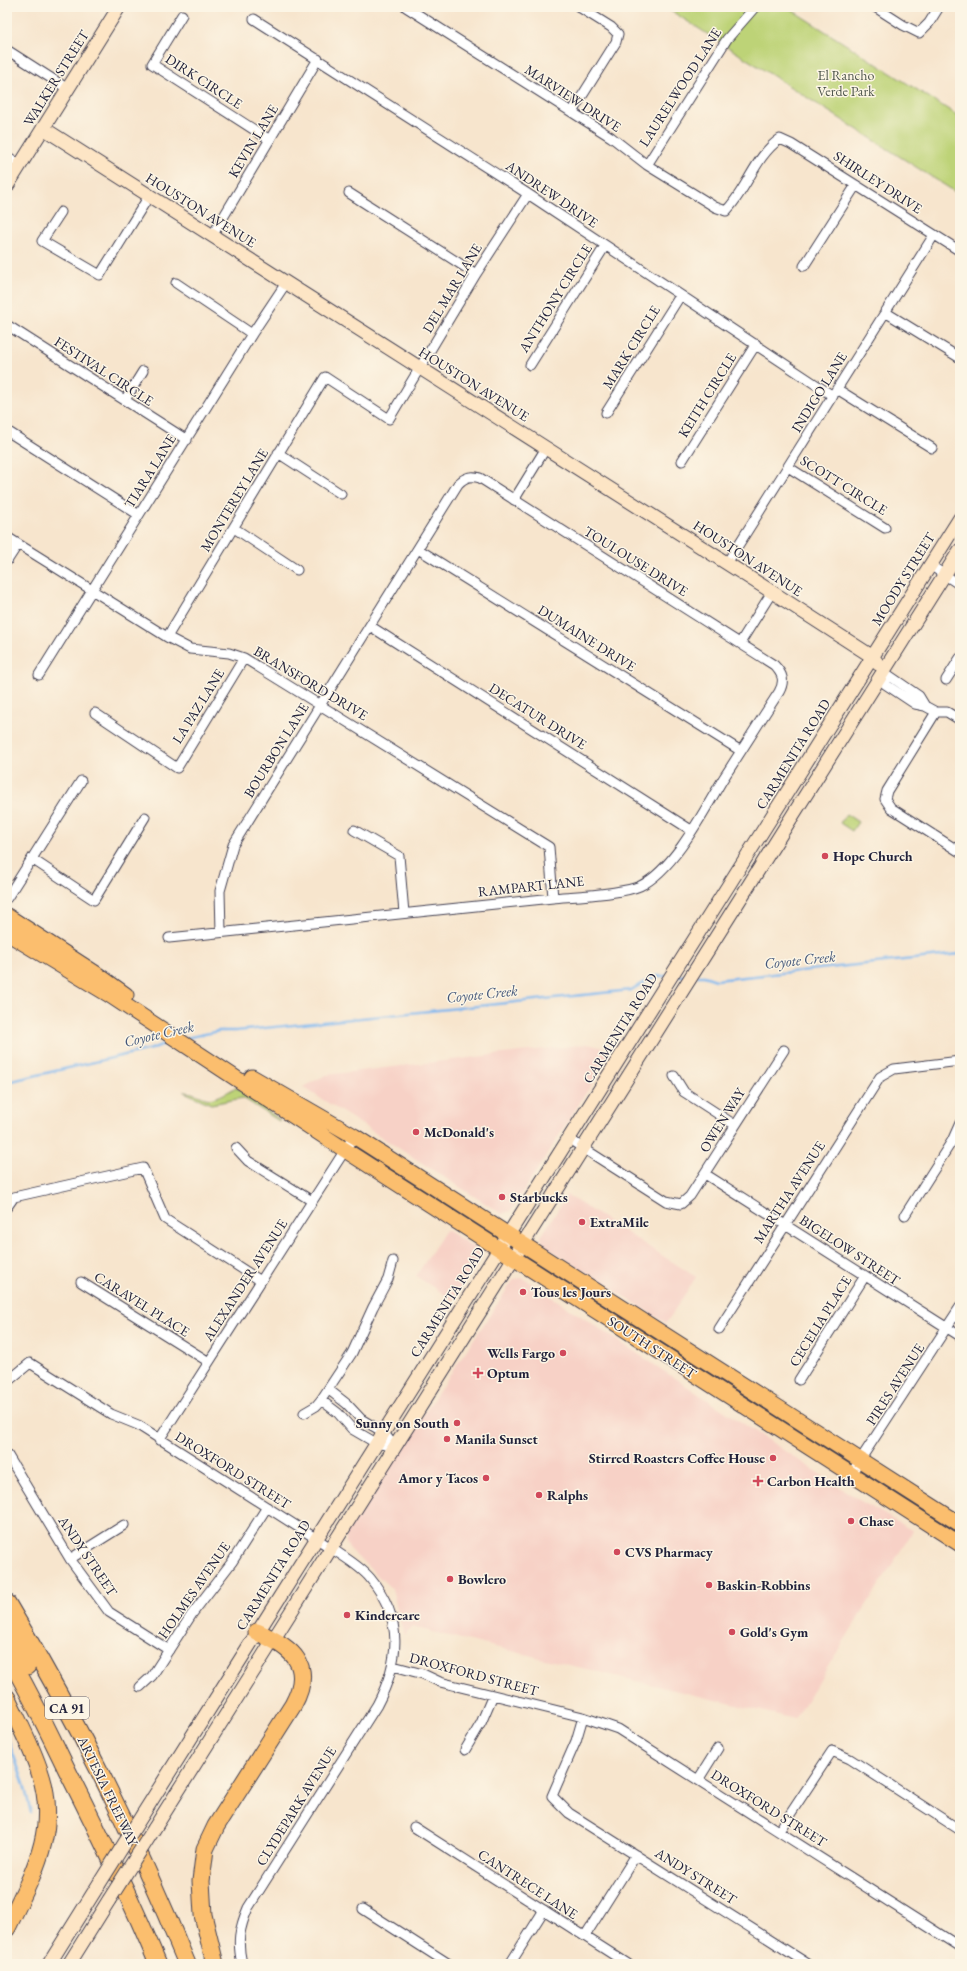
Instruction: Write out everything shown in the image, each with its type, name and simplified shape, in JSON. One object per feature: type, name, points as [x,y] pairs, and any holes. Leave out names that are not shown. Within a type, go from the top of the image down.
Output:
[{"type":"highway","name":"ARTESIA FREEWAY","points":[[7,1603],[67,1708],[102,1774],[155,1889],[187,1964]]},
{"type":"highway","points":[[7,1618],[81,1753],[145,1889],[177,1964]]},
{"type":"highway","points":[[7,1631],[41,1692],[38,1711]]},
{"type":"highway","points":[[215,1964],[202,1915],[200,1881],[205,1849],[216,1826],[300,1691],[302,1678],[299,1663],[290,1650],[274,1639],[257,1632]]},
{"type":"highway","name":"ARTESIA FREEWAY","points":[[7,1654],[38,1711],[131,1899],[158,1964]]},
{"type":"highway","points":[[7,1698],[40,1773],[47,1804],[46,1833],[35,1867],[7,1928]]},
{"type":"main road","name":"WALKER STREET","points":[[7,186],[119,7]]},
{"type":"main road","name":"HOUSTON AVENUE","points":[[43,128],[873,657],[884,672]]},
{"type":"main road","name":"MOODY STREET","points":[[873,657],[960,518]]},
{"type":"main road","points":[[69,1964],[960,550]]},
{"type":"main road","name":"CARMENITA ROAD","points":[[49,1964],[316,1538],[873,657]]},
{"type":"main road","points":[[7,916],[98,975],[136,1008]]},
{"type":"main road","points":[[7,933],[136,1008],[245,1077]]},
{"type":"main road","name":"SOUTH STREET","points":[[245,1077],[354,1136],[960,1524]]},
{"type":"main road","name":"SOUTH STREET","points":[[245,1077],[345,1150],[960,1544]]},
{"type":"street","name":"MARVIEW DRIVE","points":[[406,7],[611,137],[646,164],[714,207],[726,211]]},
{"type":"street","points":[[572,112],[616,42],[618,34],[611,27],[579,7]]},
{"type":"street","name":"LAURELWOOD LANE","points":[[646,164],[727,39],[755,7]]},
{"type":"street","points":[[875,7],[903,25],[919,33],[929,23],[939,7]]},
{"type":"street","name":"DIRK CIRCLE","points":[[182,15],[152,64],[270,140]]},
{"type":"street","name":"ANDREW DRIVE","points":[[254,19],[528,194],[680,296],[835,392],[932,448]]},
{"type":"street","points":[[7,50],[68,89]]},
{"type":"street","name":"KEVIN LANE","points":[[212,236],[318,60]]},
{"type":"street","name":"SHIRLEY DRIVE","points":[[726,211],[734,203],[770,146],[780,139],[791,144],[960,251]]},
{"type":"street","points":[[7,156],[20,165]]},
{"type":"street","points":[[804,266],[856,185]]},
{"type":"street","points":[[349,192],[476,274]]},
{"type":"street","name":"DEL MAR LANE","points":[[325,377],[389,419],[476,274],[528,194]]},
{"type":"street","points":[[61,212],[42,241],[100,276],[149,196]]},
{"type":"street","name":"INDIGO LANE","points":[[727,563],[934,235]]},
{"type":"street","name":"ANTHONY CIRCLE","points":[[530,364],[605,246]]},
{"type":"street","points":[[176,283],[252,334]]},
{"type":"street","name":"TIARA LANE","points":[[39,675],[252,334],[286,283]]},
{"type":"street","name":"MARK CIRCLE","points":[[606,413],[680,296]]},
{"type":"street","points":[[885,312],[960,358]]},
{"type":"street","name":"FESTIVAL CIRCLE","points":[[7,325],[187,440]]},
{"type":"street","name":"KEITH CIRCLE","points":[[682,461],[756,344]]},
{"type":"street","points":[[124,400],[143,371]]},
{"type":"street","name":"MONTEREY LANE","points":[[167,637],[325,377]]},
{"type":"street","points":[[7,431],[139,515]]},
{"type":"street","points":[[514,500],[546,448]]},
{"type":"street","points":[[278,453],[341,494]]},
{"type":"street","name":"SCOTT CIRCLE","points":[[788,467],[885,528]]},
{"type":"street","name":"TOULOUSE DRIVE","points":[[469,477],[480,478],[740,643],[774,665],[782,677]]},
{"type":"street","name":"BOURBON LANE","points":[[221,932],[220,891],[233,845],[458,484],[469,477]]},
{"type":"street","points":[[234,528],[298,570]]},
{"type":"street","name":"BRANSFORD DRIVE","points":[[7,537],[167,637],[190,649],[228,653],[244,658],[549,847],[553,898]]},
{"type":"street","points":[[7,561],[18,544]]},
{"type":"street","name":"DUMAINE DRIVE","points":[[418,549],[741,751]]},
{"type":"street","points":[[930,565],[960,585]]},
{"type":"street","points":[[740,643],[772,592]]},
{"type":"street","name":"DECATUR DRIVE","points":[[370,626],[691,830]]},
{"type":"street","name":"LA PAZ LANE","points":[[95,713],[177,768],[244,658]]},
{"type":"street","points":[[946,680],[960,658]]},
{"type":"street","points":[[884,672],[885,684],[915,704],[925,706],[936,712],[947,712],[960,720]]},
{"type":"street","name":"RAMPART LANE","points":[[169,938],[553,898],[616,891],[640,886],[660,872],[691,830],[779,692],[783,683],[782,677]]},
{"type":"street","points":[[936,712],[887,791],[885,799],[891,808],[960,852]]},
{"type":"street","points":[[7,898],[81,781]]},
{"type":"street","points":[[32,859],[94,900],[145,817]]},
{"type":"street","points":[[354,830],[399,856],[404,913]]},
{"type":"street","name":"OWEN WAY","points":[[583,1148],[666,1201],[682,1204],[690,1196],[705,1174],[784,1050]]},
{"type":"street","name":"MARTHA AVENUE","points":[[719,1329],[875,1084],[885,1073],[894,1069],[960,1061]]},
{"type":"street","points":[[674,1076],[684,1092],[735,1125]]},
{"type":"street","points":[[905,1215],[950,1144],[960,1123]]},
{"type":"street","name":"ALEXANDER AVENUE","points":[[159,1440],[354,1136]]},
{"type":"street","points":[[569,1139],[583,1148]]},
{"type":"street","points":[[236,1148],[248,1160],[312,1201]]},
{"type":"street","points":[[7,1207],[14,1197],[143,1168],[165,1219],[261,1280]]},
{"type":"street","name":"BIGELOW STREET","points":[[705,1174],[960,1336]]},
{"type":"street","points":[[304,1413],[316,1406],[329,1390],[352,1353],[373,1307],[388,1279],[393,1261]]},
{"type":"street","name":"CECELIA PLACE","points":[[799,1380],[865,1276]]},
{"type":"street","name":"CARAVEL PLACE","points":[[81,1282],[209,1362]]},
{"type":"street","name":"PIRES AVENUE","points":[[851,1474],[861,1461],[960,1307]]},
{"type":"street","name":"DROXFORD STREET","points":[[7,1382],[30,1363],[111,1414],[138,1425],[159,1440],[267,1506],[359,1568],[370,1578],[390,1614],[395,1635],[393,1666],[423,1674],[440,1682],[583,1717],[618,1729],[960,1947]]},
{"type":"street","points":[[329,1390],[347,1404],[380,1438],[395,1448]]},
{"type":"street","points":[[321,1400],[338,1413],[352,1429],[380,1438]]},
{"type":"street","name":"ANDY STREET","points":[[7,1454],[70,1559],[109,1612],[169,1650]]},
{"type":"street","name":"HOLMES AVENUE","points":[[140,1687],[152,1676],[192,1614],[232,1562],[267,1506]]},
{"type":"street","points":[[70,1559],[124,1525]]},
{"type":"street","name":"CLYDEPARK AVENUE","points":[[242,1964],[239,1948],[240,1926],[248,1908],[377,1705],[387,1684],[393,1666]]},
{"type":"street","points":[[465,1750],[482,1723],[493,1695]]},
{"type":"street","name":"ANDY STREET","points":[[583,1717],[576,1741],[552,1796],[569,1813],[808,1964]]},
{"type":"street","points":[[698,1780],[718,1748]]},
{"type":"street","points":[[779,1831],[832,1751],[850,1759],[960,1830]]},
{"type":"street","name":"CANTRECE LANE","points":[[414,1827],[628,1964]]},
{"type":"street","points":[[584,1936],[636,1855]]},
{"type":"street","points":[[363,1909],[449,1964]]},
{"type":"street","points":[[510,1964],[544,1910]]},
{"type":"shaded area","points":[[587,1044],[600,1047],[610,1055],[511,1211],[502,1214],[303,1087],[326,1075]]},
{"type":"shaded area","points":[[567,1195],[696,1277],[666,1323],[543,1245],[541,1237]]},
{"type":"shaded area","points":[[446,1230],[477,1249],[481,1256],[453,1300],[416,1276]]},
{"type":"shaded area","points":[[523,1278],[859,1500],[913,1531],[795,1719],[412,1627],[404,1635],[392,1589],[349,1549],[346,1543],[346,1531],[514,1279]]},
{"type":"green space","name":"El Rancho Verde Park","points":[[665,7],[787,7],[960,117],[960,195]]},
{"type":"green space","points":[[846,814],[858,822],[852,831],[840,823]]},
{"type":"green space","points":[[235,1088],[239,1089],[280,1120],[279,1121],[243,1098],[211,1104],[184,1092],[209,1099],[220,1096]]},
{"type":"waterway","name":"Coyote Creek","points":[[698,976],[704,976],[716,980],[960,954]]},
{"type":"waterway","name":"Coyote Creek","points":[[186,1038],[219,1031],[236,1031],[631,990],[656,976],[667,976]]},
{"type":"waterway","name":"Coyote Creek","points":[[676,976],[687,976]]},
{"type":"waterway","name":"Coyote Creek","points":[[7,1082],[151,1049],[169,1042]]},
{"type":"waterway","points":[[7,1737],[24,1784],[31,1813]]},
{"type":"place","name":"Hope Church","points":[[825,856]]},
{"type":"place","name":"McDonald's","points":[[416,1132]]},
{"type":"place","name":"Starbucks","points":[[502,1197]]},
{"type":"place","name":"ExtraMile","points":[[582,1222]]},
{"type":"place","name":"Tous les Jours","points":[[523,1292]]},
{"type":"place","name":"Wells Fargo","points":[[563,1353]]},
{"type":"place","name":"Optum","points":[[478,1373]]},
{"type":"place","name":"Sunny on South","points":[[457,1423]]},
{"type":"place","name":"Manila Sunset","points":[[447,1439]]},
{"type":"place","name":"Stirred Roasters Coffee House","points":[[773,1458]]},
{"type":"place","name":"Amor y Tacos","points":[[486,1478]]},
{"type":"place","name":"Carbon Health","points":[[758,1481]]},
{"type":"place","name":"Ralphs","points":[[539,1495]]},
{"type":"place","name":"Chase","points":[[851,1521]]},
{"type":"place","name":"CVS Pharmacy","points":[[617,1552]]},
{"type":"place","name":"Bowlero","points":[[450,1579]]},
{"type":"place","name":"Baskin-Robbins","points":[[709,1585]]},
{"type":"place","name":"Kindercare","points":[[347,1615]]},
{"type":"place","name":"Gold's Gym","points":[[732,1632]]}]
